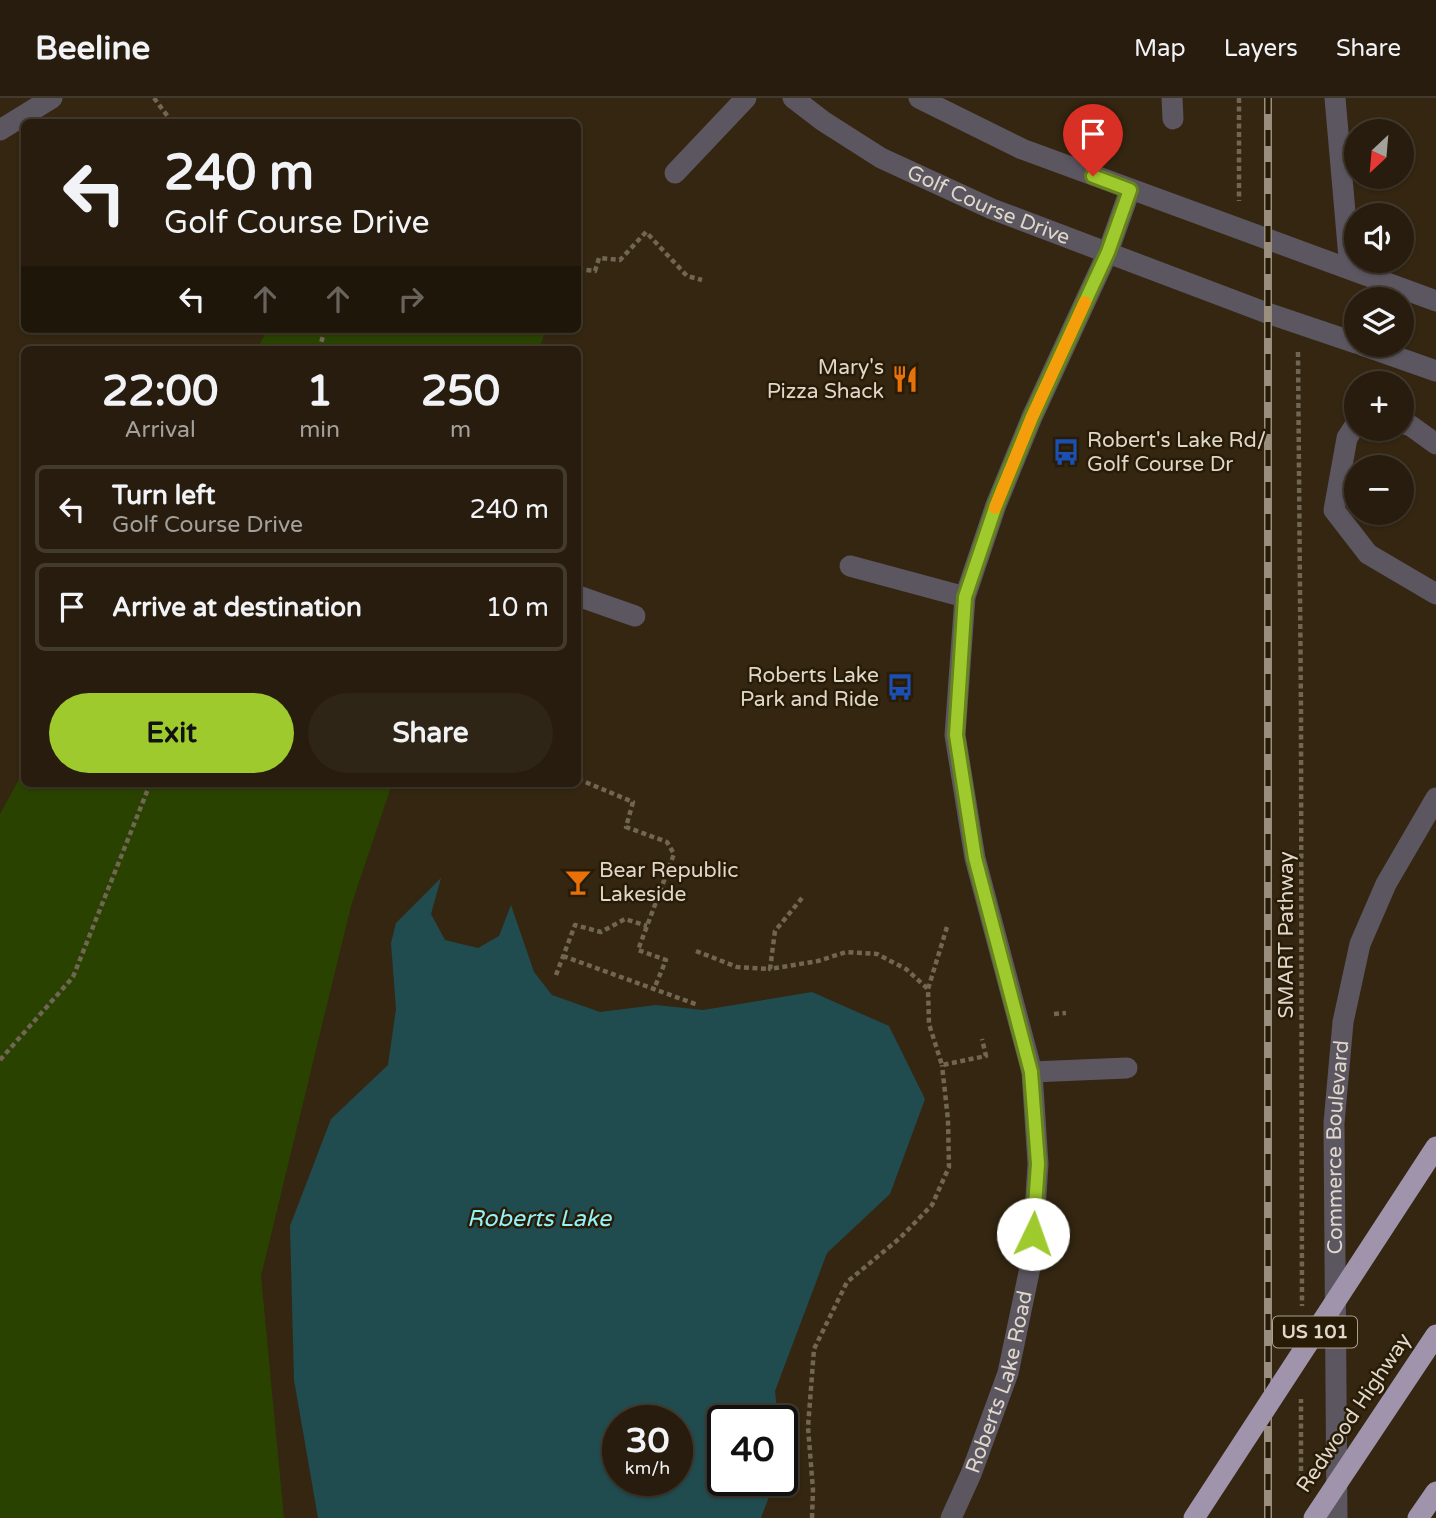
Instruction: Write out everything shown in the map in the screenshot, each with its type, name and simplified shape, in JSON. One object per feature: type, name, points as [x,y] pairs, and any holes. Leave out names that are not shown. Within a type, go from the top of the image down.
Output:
[{"type":"highway","name":"US 101","points":[[1194,1518],[1436,1147]]},
{"type":"highway","name":"Redwood Highway","points":[[1314,1518],[1436,1335]]},
{"type":"highway","points":[[1418,1518],[1436,1492]]},
{"type":"street","points":[[0,130],[52,98]]},
{"type":"street","points":[[675,173],[746,98]]},
{"type":"street","name":"Golf Course Drive","points":[[793,98],[822,121],[881,158],[992,209],[1185,283],[1344,339]]},
{"type":"street","points":[[919,98],[1022,149],[1344,267]]},
{"type":"street","points":[[1335,98],[1344,203]]},
{"type":"street","name":"Roberts Lake Road","points":[[951,1518],[971,1474],[1008,1373],[1032,1258],[1038,1164],[1031,1072],[975,858],[956,735],[965,597],[996,505],[1032,417],[1108,252],[1130,190]]},
{"type":"street","points":[[1361,273],[1436,301]]},
{"type":"street","points":[[1396,357],[1436,371]]},
{"type":"street","points":[[1414,428],[1436,444]]},
{"type":"street","points":[[1346,441],[1334,510],[1368,554],[1436,594]]},
{"type":"street","points":[[850,566],[965,597]]},
{"type":"street","points":[[581,597],[635,616]]},
{"type":"street","name":"Commerce Boulevard","points":[[1337,1518],[1334,1123],[1343,1022],[1360,944],[1386,884],[1436,798]]},
{"type":"street","points":[[1031,1072],[1127,1068]]},
{"type":"path","points":[[154,98],[170,119]]},
{"type":"path","points":[[1239,98],[1240,201]]},
{"type":"path","points":[[581,269],[595,271],[599,258],[620,260],[646,232],[687,276],[702,281]]},
{"type":"path","name":"SMART Pathway","points":[[1298,352],[1301,1309]]},
{"type":"path","points":[[581,780],[634,802],[626,827],[667,842],[674,854],[638,950],[666,960],[654,989]]},
{"type":"path","points":[[0,1060],[74,977],[149,787]]},
{"type":"path","points":[[770,969],[775,931],[802,898]]},
{"type":"path","points":[[556,975],[575,925],[601,932],[625,919],[646,926]]},
{"type":"path","points":[[812,1518],[814,1490],[808,1427],[814,1349],[847,1282],[900,1238],[932,1205],[949,1167],[948,1120],[942,1065],[929,1024],[928,989],[947,927]]},
{"type":"path","points":[[696,951],[737,967],[770,969],[818,961],[846,952],[877,954],[906,969],[928,989]]},
{"type":"path","points":[[563,957],[698,1005]]},
{"type":"path","points":[[1054,1014],[1066,1013]]},
{"type":"path","points":[[942,1065],[986,1056],[982,1039]]},
{"type":"path","points":[[1301,1393],[1301,1490]]},
{"type":"green space","points":[[266,333],[545,333],[540,346],[258,346]]},
{"type":"green space","points":[[21,776],[21,787],[391,787],[351,906],[261,1276],[284,1518],[0,1518],[0,814]]},
{"type":"water","name":"Roberts Lake","points":[[441,878],[431,914],[445,940],[478,948],[499,936],[511,905],[534,972],[552,995],[600,1012],[656,1005],[703,1010],[812,992],[889,1026],[925,1099],[890,1194],[827,1253],[775,1391],[776,1405],[707,1405],[707,1496],[769,1496],[761,1518],[318,1518],[294,1380],[290,1226],[331,1119],[388,1065],[396,1009],[391,943],[396,923]]},
{"type":"railway","points":[[1268,98],[1268,1518]]},
{"type":"slow traffic","points":[[995,508],[1032,417],[1085,302]]},
{"type":"place","name":"Mary's Pizza Shack","points":[[905,379]]},
{"type":"place","name":"Robert's Lake Rd/ Golf Course Dr","points":[[1066,452]]},
{"type":"place","name":"Roberts Lake Park and Ride","points":[[900,687]]},
{"type":"place","name":"Bear Republic Lakeside","points":[[578,882]]},
{"type":"route","points":[[1033,1234],[1038,1164],[1031,1072],[975,858],[956,735],[957,698],[965,597],[996,505],[1032,417],[1108,252],[1130,190],[1093,176]]}]
